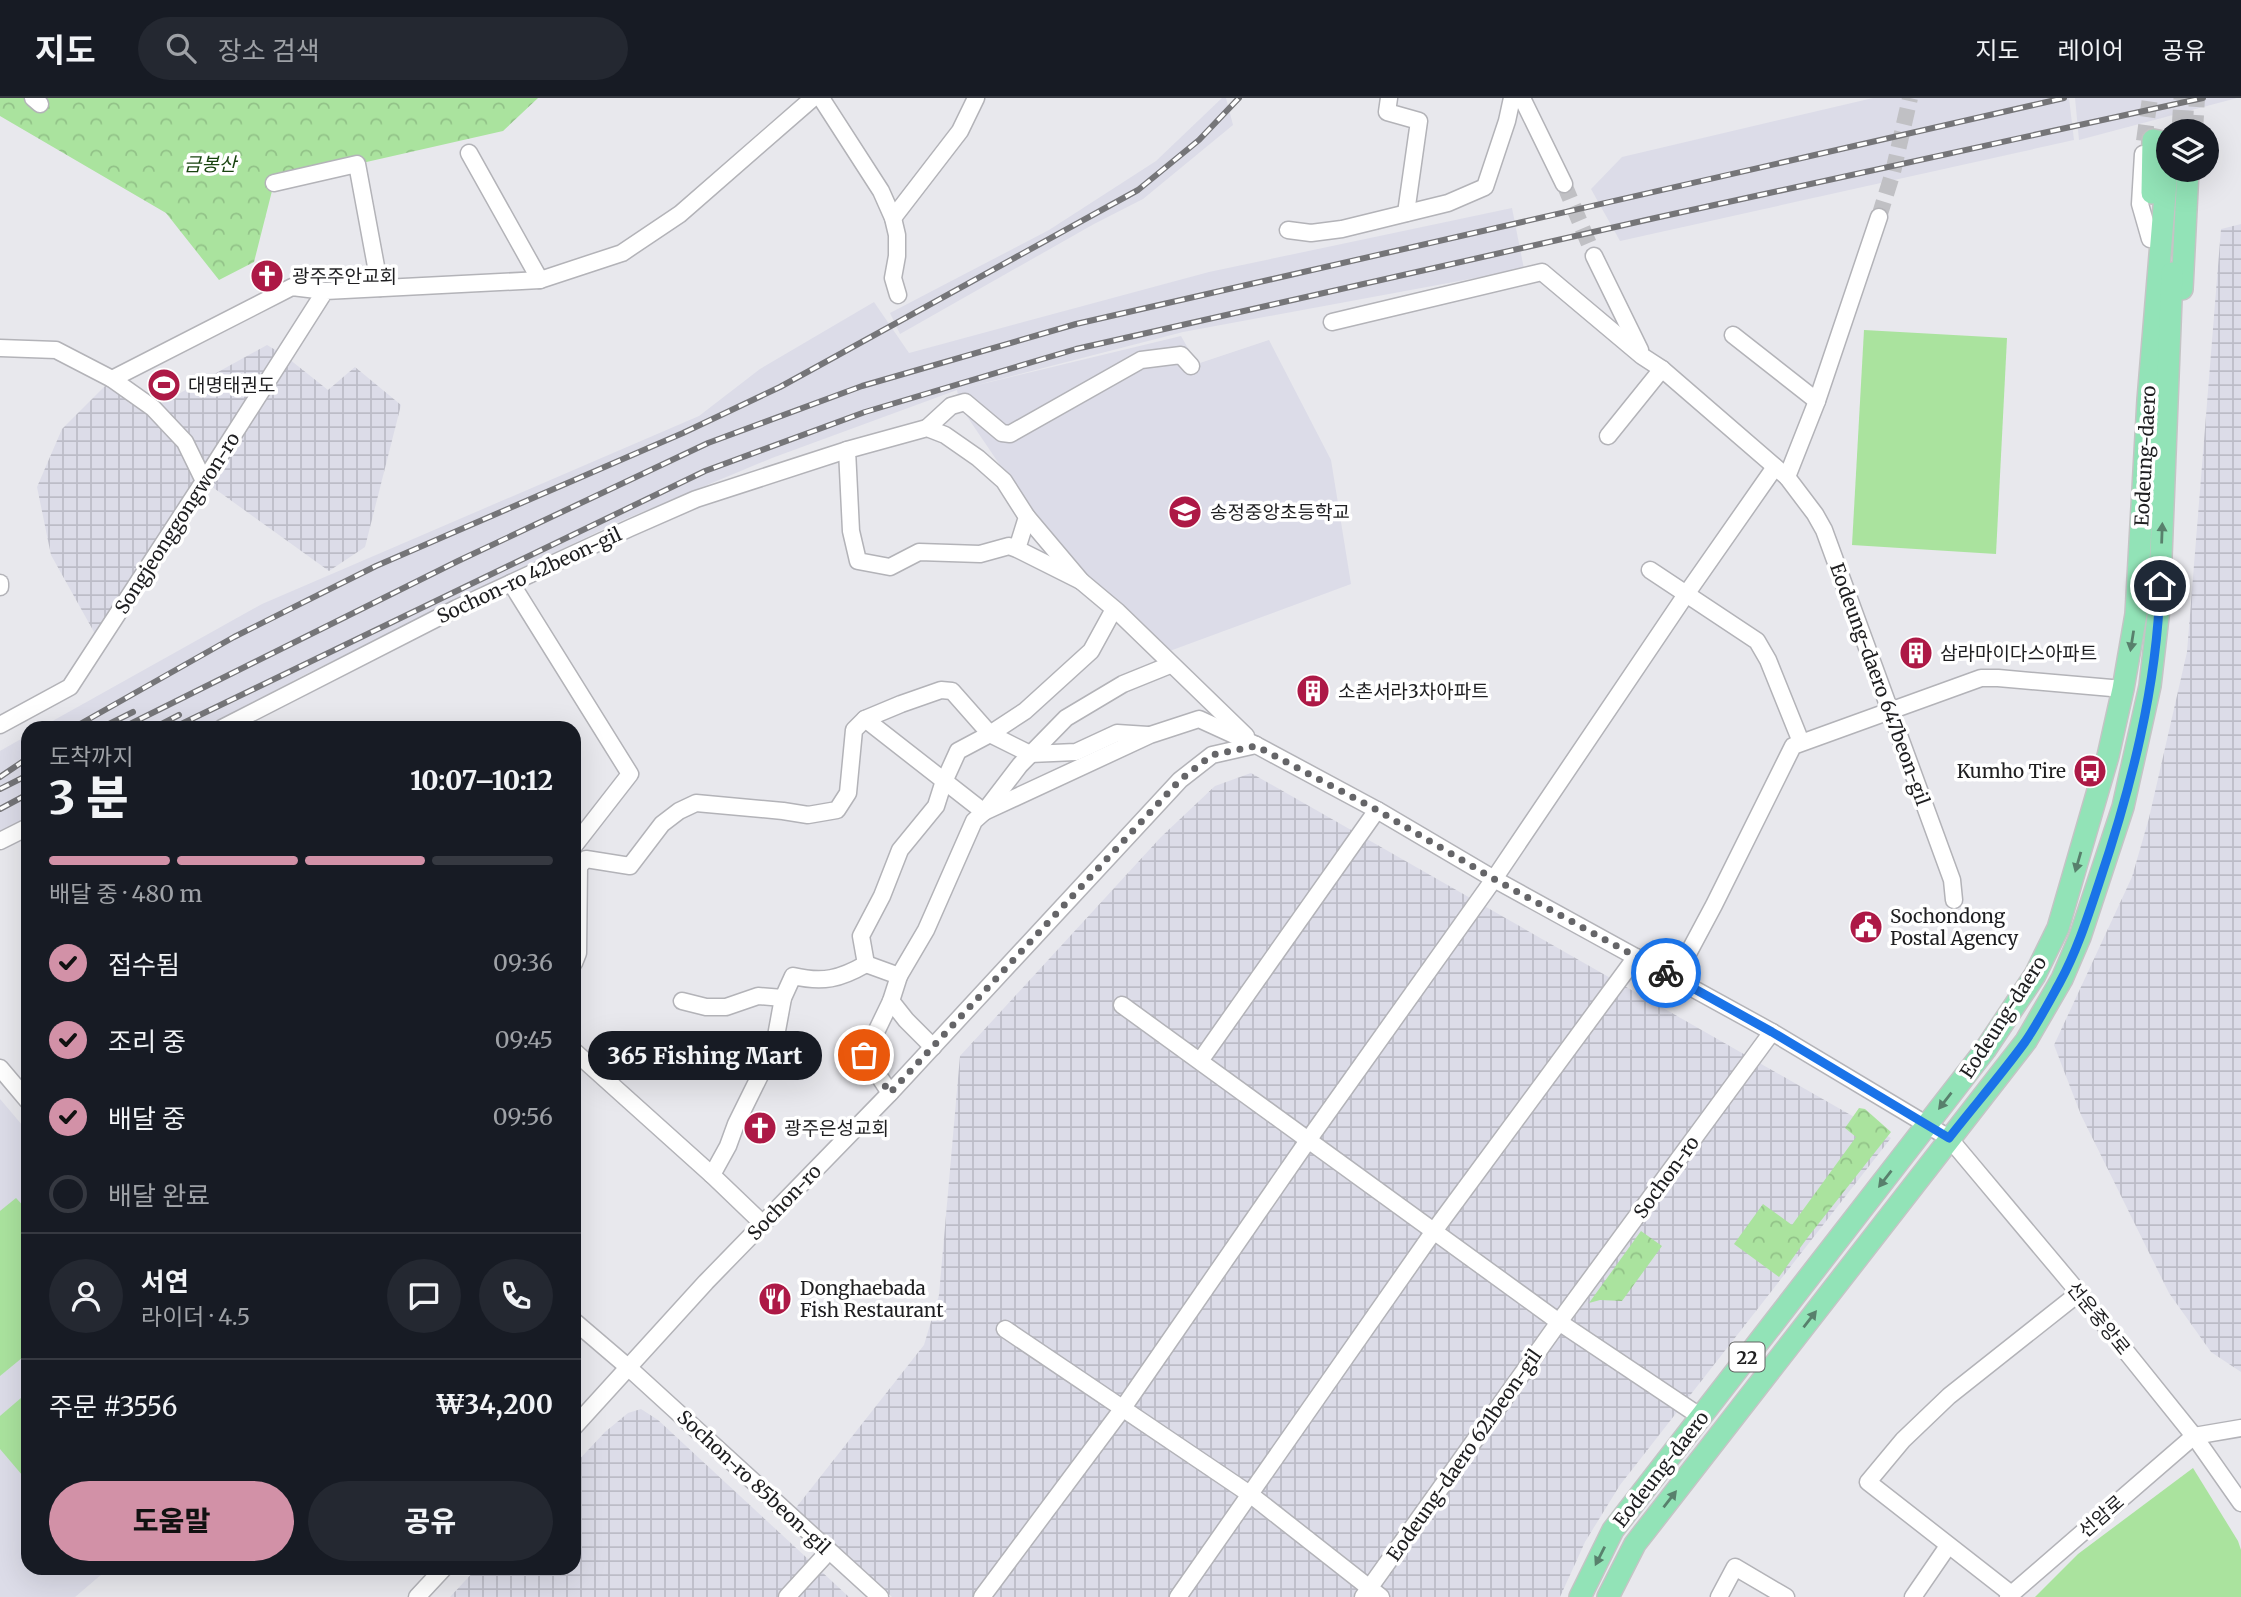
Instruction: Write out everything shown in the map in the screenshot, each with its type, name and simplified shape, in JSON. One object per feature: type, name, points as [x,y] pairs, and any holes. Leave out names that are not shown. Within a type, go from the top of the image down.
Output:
[{"type":"main road","points":[[2148,400],[2143,376],[2153,140],[2156,141]]},
{"type":"main road","name":"Eodeung-daero","points":[[1580,1597],[1613,1530],[1985,1051],[2035,975],[2058,928],[2108,756],[2136,614],[2148,400],[2166,182]]},
{"type":"main road","name":"Eodeung-daero","points":[[1608,1597],[1634,1544],[2026,1041],[2062,979],[2080,937],[2123,807],[2150,686],[2159,608],[2178,182]]},
{"type":"main road","points":[[2168,381],[2181,327],[2183,241],[2189,182]]},
{"type":"street","points":[[112,379],[292,287],[325,291],[540,280],[622,253],[680,214],[813,98]]},
{"type":"street","points":[[821,98],[881,191],[893,218],[897,235],[897,256],[892,278],[898,295]]},
{"type":"street","points":[[893,218],[960,131],[976,98]]},
{"type":"street","points":[[1389,98],[1387,112],[1419,121],[1406,213]]},
{"type":"street","points":[[1288,230],[1311,233],[1342,229],[1448,203],[1485,187],[1512,98]]},
{"type":"street","points":[[1522,98],[1564,184]]},
{"type":"street","points":[[2144,141],[2140,204],[2150,239]]},
{"type":"street","points":[[469,153],[540,280]]},
{"type":"street","points":[[274,183],[357,164],[380,288]]},
{"type":"street","points":[[982,1597],[1123,1409],[1309,1139],[1494,879],[1687,593],[1781,472],[1817,401],[1878,217]]},
{"type":"street","points":[[1594,256],[1642,356]]},
{"type":"street","name":"Eodeung-daero 647beon-gil","points":[[1332,322],[1542,272],[1642,356],[1662,369],[1781,472],[1815,514],[1824,530],[1952,880],[1954,900]]},
{"type":"street","name":"Songjeonggongwon-ro","points":[[0,725],[70,687],[325,291]]},
{"type":"street","points":[[1733,335],[1817,401]]},
{"type":"street","points":[[0,348],[55,350],[112,379],[153,408],[185,442],[204,481]]},
{"type":"street","points":[[1191,366],[1181,355],[1141,359],[1010,434],[1002,433],[965,402],[951,406],[927,428],[945,435],[978,458],[1004,481],[1027,517],[1081,581],[1114,609],[1256,746]]},
{"type":"street","points":[[1608,436],[1662,369]]},
{"type":"street","name":"Sochon-ro 42beon-gil","points":[[236,721],[457,608],[696,499],[847,450],[927,428]]},
{"type":"street","points":[[847,450],[851,531],[858,561],[890,567],[919,552],[980,554],[1009,546],[1081,581]]},
{"type":"street","points":[[1017,549],[1027,517]]},
{"type":"street","points":[[1650,570],[1757,641],[1763,649],[1801,742]]},
{"type":"street","points":[[512,583],[630,774],[581,837]]},
{"type":"street","points":[[866,964],[861,936],[883,896],[900,850],[936,806],[958,751],[990,734],[1025,710],[1091,651],[1114,609]]},
{"type":"street","points":[[890,1093],[864,1055],[891,1000],[899,976],[926,930],[974,821],[1030,754],[1066,718],[1124,684],[1170,665]]},
{"type":"street","points":[[1675,978],[1793,746],[1981,678],[2123,689]]},
{"type":"street","points":[[581,864],[586,859],[630,866],[662,824],[679,811],[696,803],[808,815],[836,810],[848,793],[854,730],[865,719],[941,690],[952,691],[990,734],[1030,754],[1076,752],[1117,733],[1150,735]]},
{"type":"street","points":[[865,719],[984,812]]},
{"type":"street","points":[[984,812],[1150,735],[1199,719],[1377,810],[1494,879],[1772,1032],[1949,1138]]},
{"type":"street","name":"Sochon-ro","points":[[581,1419],[706,1282],[890,1093],[1180,780],[1212,755],[1256,746]]},
{"type":"street","points":[[1200,1061],[1377,810]]},
{"type":"street","points":[[0,841],[21,830]]},
{"type":"street","points":[[1178,1597],[1434,1231],[1636,957]]},
{"type":"street","points":[[712,1175],[774,1046],[783,998],[793,975],[811,980],[845,976],[866,964],[899,976]]},
{"type":"street","points":[[682,1001],[706,1007],[726,1007],[758,996],[783,998]]},
{"type":"street","points":[[891,1000],[906,1020],[933,1047]]},
{"type":"street","points":[[1122,1005],[1559,1322],[1701,1417]]},
{"type":"street","name":"Sochon-ro","points":[[1559,1322],[1772,1032]]},
{"type":"street","points":[[581,1057],[763,1224]]},
{"type":"street","points":[[0,1068],[21,1093]]},
{"type":"street","name":"선운중앙로","points":[[1949,1138],[2194,1436],[2241,1503]]},
{"type":"street","points":[[2009,1595],[1868,1482],[1903,1440],[1949,1396],[2079,1293]]},
{"type":"street","name":"Eodeung-daero 621beon-gil","points":[[1371,1594],[1559,1322]]},
{"type":"street","name":"Sochon-ro 85beon-gil","points":[[581,1327],[880,1597]]},
{"type":"street","points":[[1005,1329],[1251,1496],[1371,1594]]},
{"type":"street","points":[[2194,1436],[2241,1428]]},
{"type":"street","name":"선암로","points":[[2009,1595],[2194,1436]]},
{"type":"street","points":[[1913,1597],[1948,1546]]},
{"type":"street","points":[[787,1597],[829,1551]]},
{"type":"street","points":[[1719,1597],[1735,1567],[1786,1597]]},
{"type":"street","points":[[417,1597],[437,1575]]},
{"type":"shaded area","points":[[1222,98],[1226,98],[1233,125],[1143,199],[900,334],[890,313],[1049,230],[1156,161]]},
{"type":"shaded area","points":[[1873,98],[2069,98],[2074,140],[1620,241],[1591,189],[1622,157]]},
{"type":"shaded area","points":[[2075,98],[2237,98],[2156,119],[2079,140]]},
{"type":"shaded area","points":[[1512,208],[1524,269],[1183,332],[965,388],[1181,336],[1197,364],[1269,340],[1331,460],[1351,584],[1167,652],[1050,539],[960,406],[957,390],[772,458],[616,523],[308,673],[217,721],[53,721],[262,604],[699,416],[760,369],[874,302],[909,353],[1209,272]]},
{"type":"shaded area","points":[[2241,224],[2241,1372],[2211,1352],[2169,1293],[2081,1115],[2054,1045],[2132,877],[2149,818],[2187,652],[2221,229]]},
{"type":"shaded area","points":[[267,345],[328,390],[355,367],[401,405],[365,547],[329,571],[204,481],[99,641],[51,555],[37,487],[62,429],[112,379],[153,408]]},
{"type":"shaded area","points":[[21,739],[21,822],[0,833],[0,751]]},
{"type":"shaded area","points":[[1251,773],[1891,1138],[1620,1485],[1585,1542],[1560,1597],[892,1597],[795,1509],[924,1345],[939,1295],[960,1056],[1161,837],[1215,786]]},
{"type":"shaded area","points":[[0,1099],[21,1124],[21,1575],[101,1575],[75,1597],[0,1597]]},
{"type":"shaded area","points":[[641,1409],[658,1420],[849,1597],[450,1597],[470,1575],[581,1575],[581,1458],[628,1413]]},
{"type":"green space","name":"금봉산","points":[[0,98],[33,98],[40,103],[46,98],[538,98],[503,131],[274,183],[254,262],[219,280],[166,213],[0,116]]},
{"type":"green space","points":[[1864,330],[2007,338],[1996,554],[1852,545]]},
{"type":"green space","points":[[1859,1108],[1865,1109],[1891,1132],[1779,1277],[1734,1244],[1763,1204],[1792,1225],[1856,1137],[1845,1128]]},
{"type":"green space","points":[[16,1198],[21,1203],[21,1359],[0,1376],[0,1211]]},
{"type":"green space","points":[[1641,1231],[1662,1246],[1622,1301],[1600,1300],[1589,1303]]},
{"type":"green space","points":[[21,1398],[21,1474],[0,1449],[0,1416]]},
{"type":"green space","points":[[2193,1468],[2238,1541],[2241,1550],[2241,1597],[2035,1597],[2078,1554]]},
{"type":"tunnel","points":[[1879,217],[1893,172],[1910,98]]},
{"type":"tunnel","points":[[2144,141],[2150,98]]},
{"type":"tunnel","points":[[2183,119],[2184,98]]},
{"type":"tunnel","points":[[2196,119],[2197,98]]},
{"type":"tunnel","points":[[1564,184],[1594,256]]},
{"type":"railway","points":[[85,721],[234,637],[376,566],[683,433],[780,387],[1138,190],[1199,140],[1239,98]]},
{"type":"railway","points":[[136,721],[458,561],[708,443],[862,386],[1076,324],[2064,98]]},
{"type":"railway","points":[[187,721],[705,471],[865,412],[1076,349],[2203,98]]},
{"type":"railway","points":[[115,721],[133,712]]},
{"type":"railway","points":[[167,721],[179,715]]},
{"type":"railway","points":[[0,777],[21,763]]},
{"type":"railway","points":[[0,789],[21,778]]},
{"type":"railway","points":[[0,809],[21,798]]},
{"type":"way so far","points":[[864,1055],[890,1093],[1180,780],[1212,755],[1256,746],[1377,810],[1494,879],[1666,973]]},
{"type":"place","name":"광주주안교회","points":[[267,276]]},
{"type":"place","name":"대명태권도","points":[[164,385]]},
{"type":"place","name":"송정중앙초등학교","points":[[1185,512]]},
{"type":"place","name":"삼라마이다스아파트","points":[[1916,653]]},
{"type":"place","name":"소촌서라3차아파트","points":[[1313,691]]},
{"type":"place","name":"Kumho Tire","points":[[2090,771]]},
{"type":"place","name":"Sochondong Postal Agency","points":[[1866,927]]},
{"type":"place","name":"365 Fishing Mart","points":[[864,1055]]},
{"type":"place","name":"광주은성교회","points":[[760,1128]]},
{"type":"place","name":"Donghaebada Fish Restaurant","points":[[775,1299]]},
{"type":"route","points":[[1666,973],[1772,1032],[1949,1138],[2026,1041],[2062,979],[2080,937],[2108,857],[2134,763],[2150,686],[2160,586]]}]
